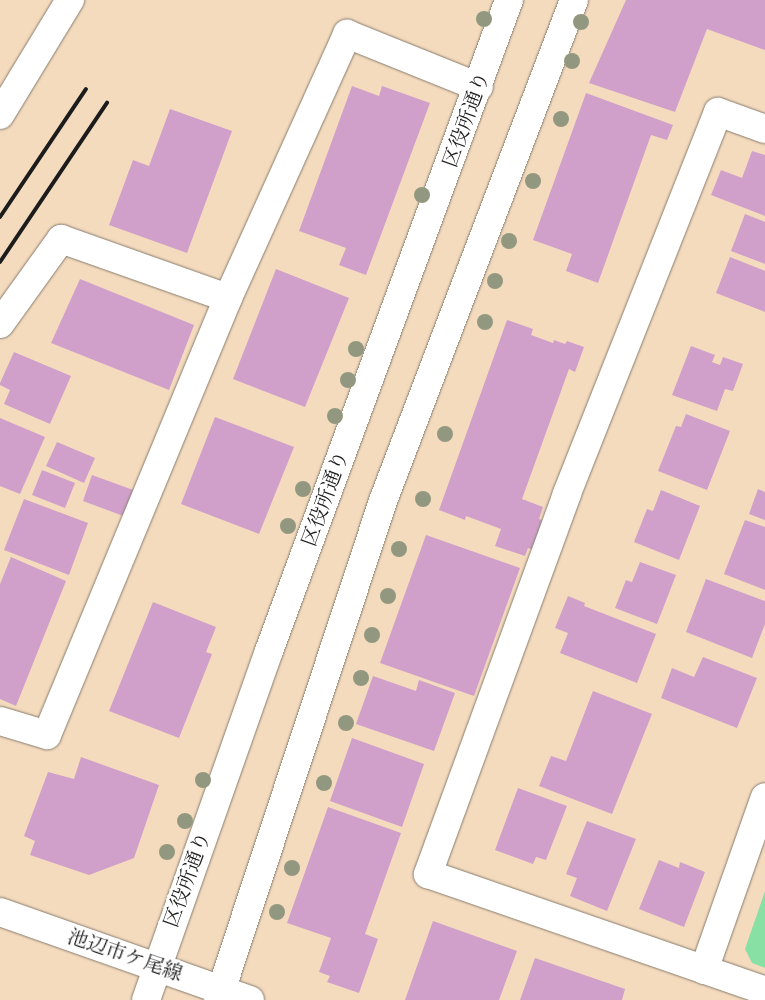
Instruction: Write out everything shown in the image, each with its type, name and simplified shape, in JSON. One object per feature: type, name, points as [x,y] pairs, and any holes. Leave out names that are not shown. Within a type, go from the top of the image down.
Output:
[{"type":"street","points":[[0,114],[70,0]]},
{"type":"street","name":"区役所通り","points":[[146,1000],[273,642],[479,87],[509,0]]},
{"type":"street","points":[[220,995],[240,928],[383,501],[574,0]]},
{"type":"street","points":[[0,721],[47,735],[228,298],[347,34],[479,87]]},
{"type":"street","points":[[765,129],[718,112],[567,494],[428,874],[765,991]]},
{"type":"street","points":[[0,324],[61,238],[228,298]]},
{"type":"street","points":[[704,970],[765,797]]},
{"type":"street","name":"池辺市ケ尾線","points":[[0,912],[157,967],[220,995],[250,1000]]},
{"type":"green space","points":[[765,891],[765,968],[752,963],[745,949]]},
{"type":"building","points":[[626,0],[765,0],[765,50],[707,29],[675,112],[589,83]]},
{"type":"building","points":[[352,86],[379,96],[382,86],[430,103],[366,275],[339,265],[346,248],[299,231]]},
{"type":"building","points":[[586,93],[673,125],[667,140],[651,135],[598,283],[566,271],[572,254],[533,240]]},
{"type":"building","points":[[170,109],[232,131],[187,253],[109,225],[133,160],[149,166]]},
{"type":"building","points":[[752,151],[765,155],[765,216],[711,195],[721,170],[742,178]]},
{"type":"building","points":[[745,214],[765,222],[765,264],[731,251]]},
{"type":"building","points":[[730,257],[765,271],[765,312],[716,293]]},
{"type":"building","points":[[276,269],[349,298],[305,407],[233,379]]},
{"type":"building","points":[[80,279],[194,325],[169,390],[51,343]]},
{"type":"building","points":[[507,320],[533,329],[531,335],[553,343],[554,340],[565,344],[567,341],[584,347],[575,372],[569,369],[522,499],[543,507],[539,519],[544,521],[534,550],[528,548],[525,556],[495,546],[501,529],[466,516],[465,520],[439,510]]},
{"type":"building","points":[[691,346],[715,355],[712,362],[720,365],[723,357],[743,364],[733,391],[725,389],[717,411],[672,395]]},
{"type":"building","points":[[14,352],[71,376],[50,424],[4,404],[10,390],[0,385],[0,383]]},
{"type":"building","points":[[686,414],[730,431],[707,490],[658,471],[676,426],[681,427]]},
{"type":"building","points":[[215,417],[294,447],[259,534],[181,504]]},
{"type":"building","points":[[0,418],[45,437],[20,494],[0,486]]},
{"type":"building","points":[[57,442],[95,458],[84,483],[46,466]]},
{"type":"building","points":[[42,470],[75,483],[65,508],[32,495]]},
{"type":"building","points":[[92,475],[136,491],[126,517],[83,501]]},
{"type":"building","points":[[758,489],[765,492],[765,520],[749,514]]},
{"type":"building","points":[[661,490],[700,506],[679,560],[634,542],[647,509],[653,511]]},
{"type":"building","points":[[24,499],[88,523],[69,575],[4,550]]},
{"type":"building","points":[[745,520],[765,527],[765,590],[724,574]]},
{"type":"building","points":[[426,535],[520,568],[474,696],[380,663]]},
{"type":"building","points":[[11,557],[66,581],[16,706],[0,699],[0,584]]},
{"type":"building","points":[[640,562],[676,575],[657,624],[615,608],[626,580],[632,582]]},
{"type":"building","points":[[706,579],[765,601],[765,624],[752,658],[686,632]]},
{"type":"building","points":[[568,596],[585,603],[584,606],[656,634],[637,683],[560,653],[568,633],[555,628]]},
{"type":"building","points":[[153,602],[216,627],[206,652],[212,654],[179,738],[109,711]]},
{"type":"building","points":[[703,657],[757,678],[737,728],[661,698],[672,668],[694,677]]},
{"type":"building","points":[[373,676],[416,691],[419,680],[455,693],[434,751],[356,724]]},
{"type":"building","points":[[593,691],[652,714],[612,814],[539,786],[551,756],[566,761]]},
{"type":"building","points":[[352,738],[424,764],[402,827],[330,801]]},
{"type":"building","points":[[81,757],[159,785],[134,858],[89,875],[30,855],[35,841],[24,836],[48,772],[74,779]]},
{"type":"building","points":[[518,788],[567,806],[546,860],[536,857],[533,864],[495,850]]},
{"type":"building","points":[[328,807],[401,833],[365,934],[378,939],[359,993],[327,982],[330,976],[319,972],[331,938],[287,923]]},
{"type":"building","points":[[587,821],[636,839],[607,911],[570,896],[577,878],[566,874]]},
{"type":"building","points":[[659,860],[679,868],[680,862],[705,872],[684,927],[639,909]]},
{"type":"building","points":[[433,921],[517,951],[499,1000],[405,1000]]},
{"type":"building","points":[[535,958],[625,989],[622,1000],[520,1000]]},
{"type":"railway","points":[[0,217],[86,89]]},
{"type":"railway","points":[[0,262],[107,103]]}]
